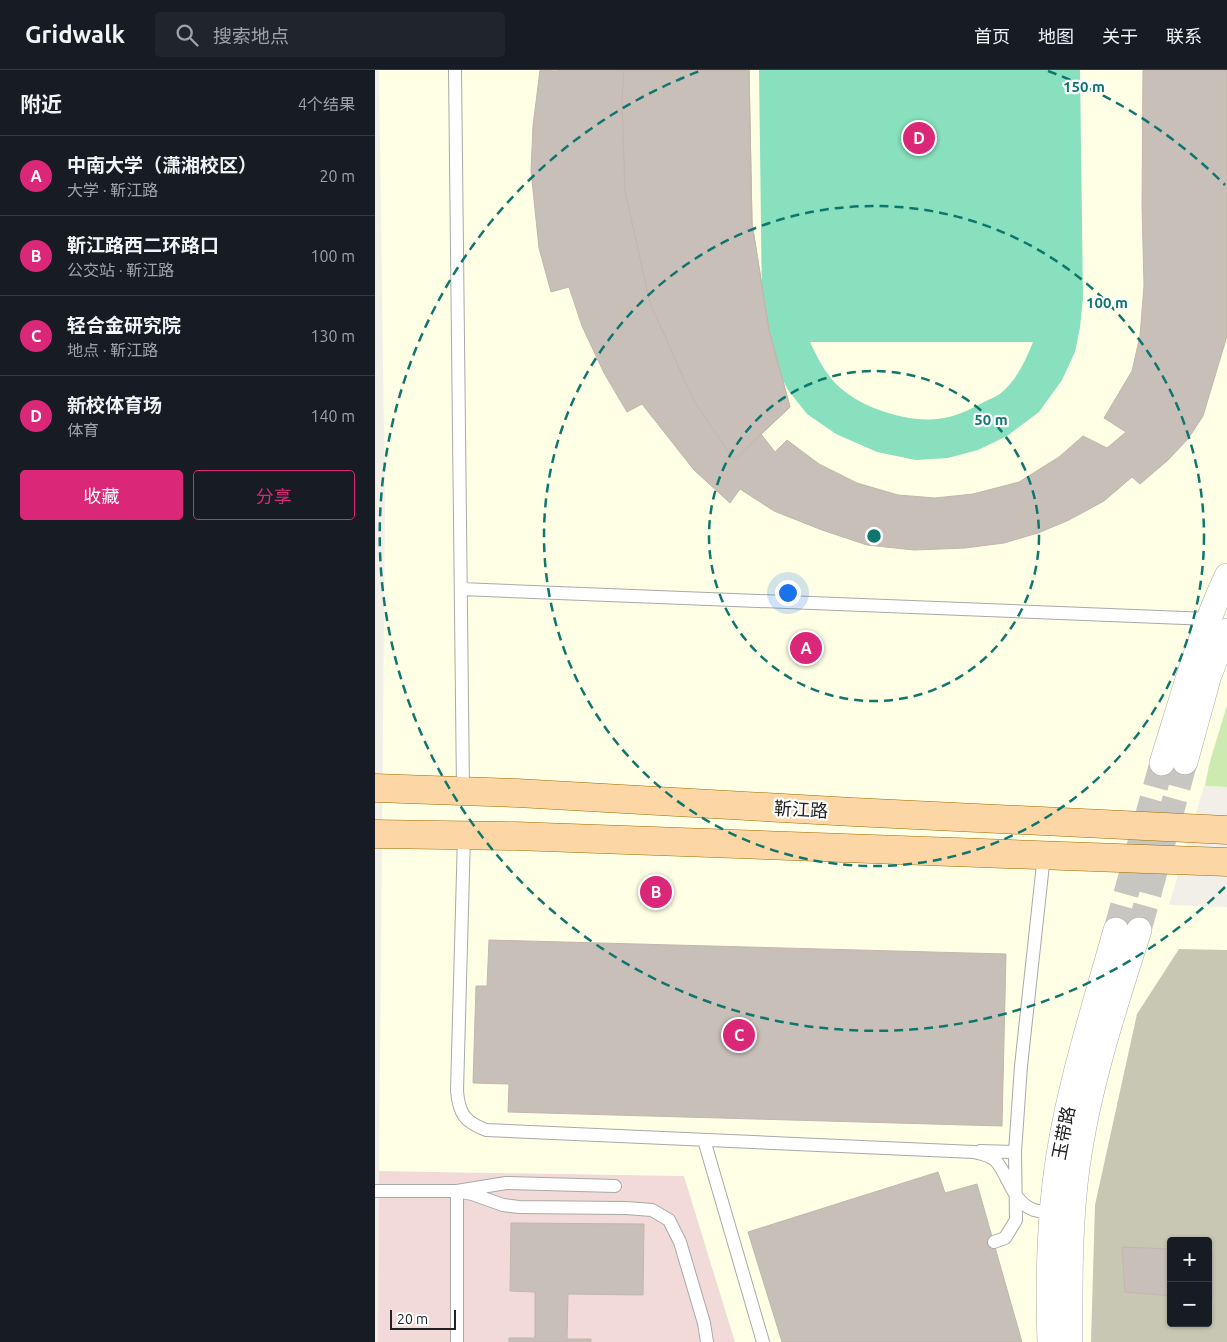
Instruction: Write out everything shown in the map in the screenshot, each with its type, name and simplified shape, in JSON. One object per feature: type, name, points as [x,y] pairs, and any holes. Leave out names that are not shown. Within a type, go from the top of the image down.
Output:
[{"type":"main road","name":"靳江路","points":[[375,788],[1227,830]]},
{"type":"main road","name":"靳江路","points":[[375,834],[1227,862]]},
{"type":"street","points":[[1173,762],[1196,654],[1218,625],[1227,576]]},
{"type":"street","points":[[1050,1342],[1049,1260],[1056,1212],[1077,1168],[1088,1109],[1116,1002],[1127,930]]},
{"type":"street","points":[[1056,1212],[1070,1245],[1070,1342]]},
{"type":"lane","points":[[455,70],[463,791]]},
{"type":"lane","points":[[461,589],[1218,625]]},
{"type":"lane","points":[[464,836],[457,1091],[458,1105],[463,1115],[473,1124],[486,1130],[1015,1152]]},
{"type":"lane","points":[[1044,855],[1021,1066],[1015,1152],[1016,1220],[999,1240],[1028,1216],[1056,1212]]},
{"type":"lane","points":[[704,1140],[763,1342]]},
{"type":"lane","points":[[957,1150],[987,1155],[995,1161],[1016,1196],[1026,1206],[1056,1212]]},
{"type":"lane","points":[[375,1191],[457,1191],[506,1183],[615,1186]]},
{"type":"lane","points":[[457,1191],[457,1342]]},
{"type":"lane","points":[[457,1191],[503,1205],[652,1210],[669,1220],[681,1242],[707,1342]]},
{"type":"shaded area","points":[[379,70],[1227,70],[1227,787],[1204,786],[1169,905],[1227,907],[1227,1342],[735,1342],[684,1176],[379,1171],[385,510]]},
{"type":"shaded area","points":[[1179,949],[1227,950],[1227,1342],[1091,1342],[1095,1205],[1137,1014]]},
{"type":"shaded area","points":[[379,1171],[684,1176],[735,1342],[378,1342]]},
{"type":"green space","points":[[759,70],[1080,70],[1083,299],[1080,327],[1075,352],[1062,380],[1039,412],[1007,436],[978,450],[948,458],[916,460],[877,452],[836,434],[807,414],[788,390],[772,359],[762,302]],"holes":[[[810,342],[1033,342],[1016,376],[1001,393],[962,413],[935,419],[904,417],[874,408],[859,401],[836,384],[821,364]]]},
{"type":"green space","points":[[1227,705],[1227,787],[1205,786],[1209,765]]},
{"type":"building","points":[[540,70],[749,70],[752,223],[769,330],[790,407],[761,434],[775,452],[787,440],[819,464],[857,483],[898,495],[935,498],[973,494],[1019,482],[1059,457],[1083,436],[1107,448],[1126,432],[1104,418],[1132,371],[1140,336],[1144,286],[1142,206],[1143,70],[1227,70],[1227,336],[1203,416],[1188,439],[1167,461],[1140,484],[1132,477],[1104,501],[1069,520],[1038,533],[1004,543],[965,548],[914,550],[867,545],[774,511],[740,489],[730,503],[694,470],[642,404],[627,412],[604,373],[582,326],[569,287],[551,292],[539,248],[531,171],[533,126]]},
{"type":"building","points":[[624,70],[749,70],[752,223],[769,330],[790,407],[734,460],[693,399],[650,303],[625,191],[622,100]]},
{"type":"building","points":[[489,940],[1006,954],[1002,1126],[508,1112],[509,1084],[473,1083],[476,986],[487,986]]},
{"type":"building","points":[[938,1172],[945,1193],[977,1184],[1022,1342],[782,1342],[748,1232]]},
{"type":"building","points":[[511,1223],[644,1224],[643,1295],[568,1294],[567,1339],[591,1339],[591,1342],[509,1342],[509,1338],[535,1338],[535,1292],[510,1291]]},
{"type":"building","points":[[1122,1247],[1167,1249],[1167,1296],[1125,1292]]},
{"type":"tunnel","points":[[1139,930],[1185,762]]},
{"type":"tunnel","points":[[1116,930],[1162,763]]},
{"type":"place","name":"新校体育场","points":[[919,138]]},
{"type":"place","name":"中南大学（潇湘校区）","points":[[806,648]]},
{"type":"place","name":"靳江路西二环路口","points":[[656,892]]},
{"type":"place","name":"轻合金研究院","points":[[739,1035]]}]
